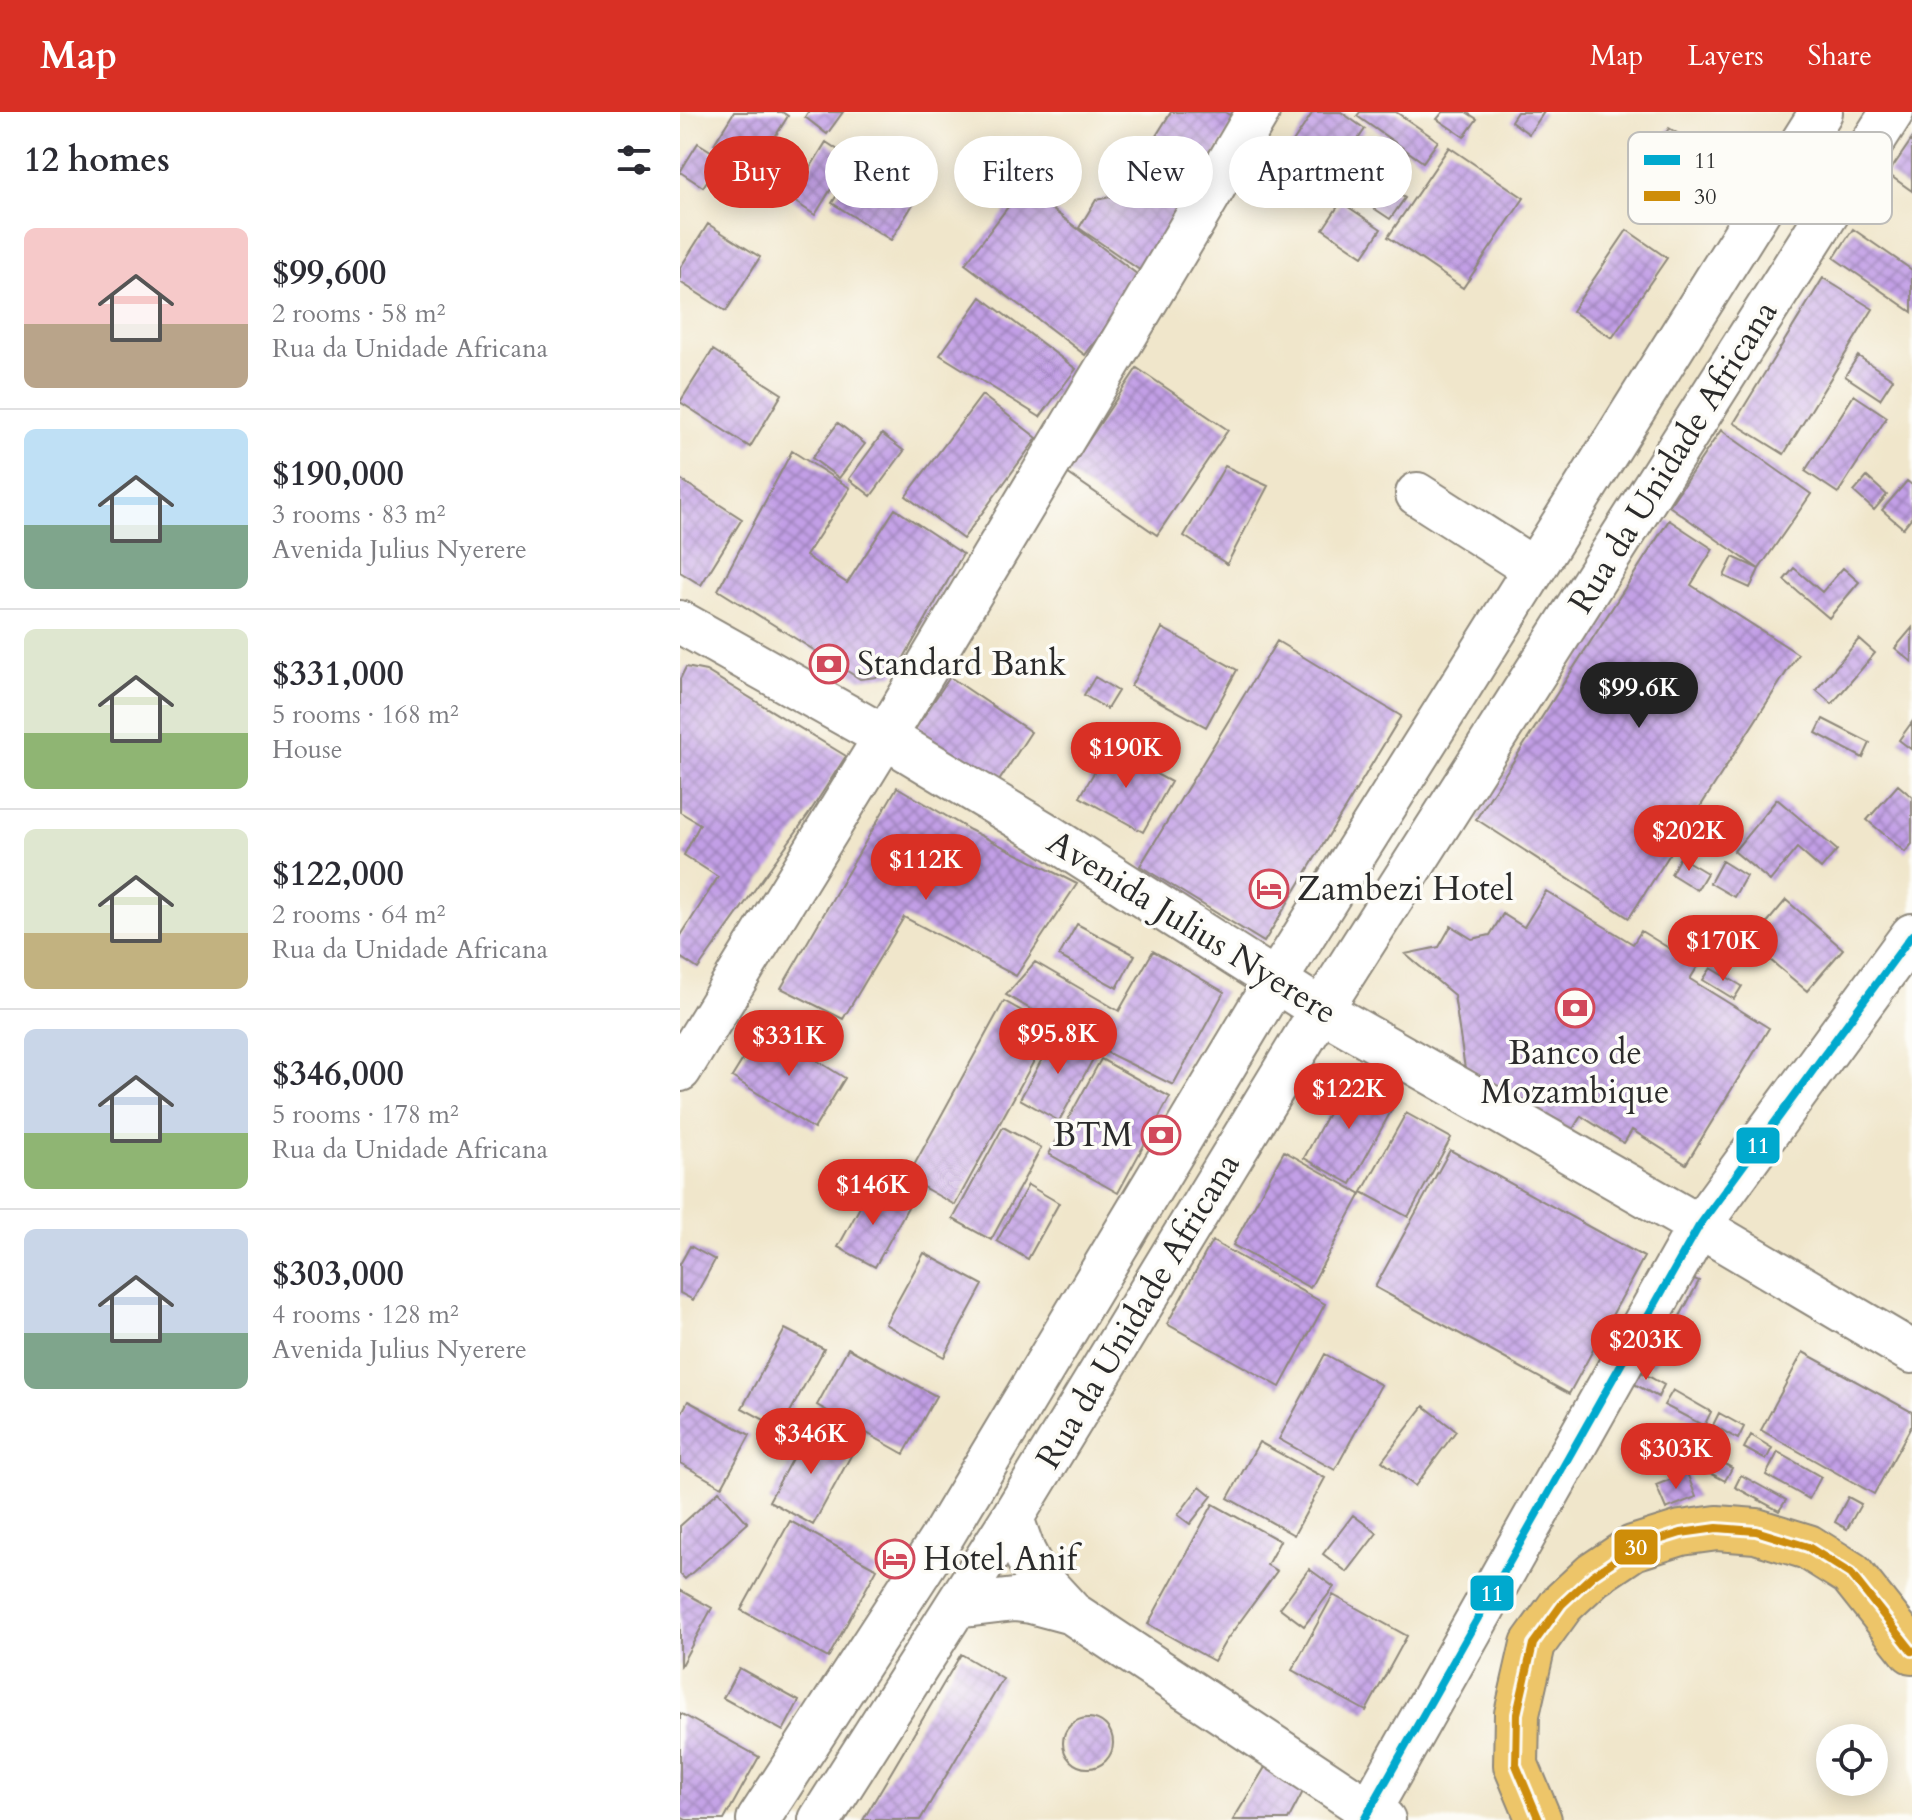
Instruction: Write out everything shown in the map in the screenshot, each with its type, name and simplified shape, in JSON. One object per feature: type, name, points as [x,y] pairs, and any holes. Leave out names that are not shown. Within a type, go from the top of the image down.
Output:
[{"type":"main road","points":[[1539,1820],[1516,1765],[1517,1714],[1533,1644],[1562,1604],[1593,1575],[1633,1548],[1681,1533],[1717,1528],[1756,1531],[1808,1547],[1851,1574],[1912,1651]]},
{"type":"street","points":[[680,1070],[885,737],[1258,112]]},
{"type":"street","name":"Rua da Unidade Africana","points":[[1808,132],[1821,112]]},
{"type":"street","name":"Rua da Unidade Africana","points":[[1879,132],[1892,112]]},
{"type":"street","name":"Rua da Unidade Africana","points":[[758,1820],[944,1534],[1276,980],[1751,224]]},
{"type":"street","name":"Rua da Unidade Africana","points":[[820,1820],[1012,1518],[1321,1010],[1821,224]]},
{"type":"street","points":[[1417,494],[1534,569]]},
{"type":"street","name":"Avenida Julius Nyerere","points":[[681,624],[885,737],[1041,831],[1321,1010],[1912,1352]]},
{"type":"street","points":[[1012,1518],[1035,1573],[1072,1613],[1372,1817],[1699,1226],[1912,935]]},
{"type":"street","points":[[956,1607],[1014,1600],[1072,1613]]},
{"type":"building","points":[[734,112],[782,112],[788,116],[775,136],[719,136]]},
{"type":"building","points":[[808,112],[843,112],[827,134],[805,117]]},
{"type":"building","points":[[1171,112],[1225,112],[1236,119],[1213,158],[1213,136],[1156,136]]},
{"type":"building","points":[[1313,112],[1341,112],[1365,129],[1360,136],[1297,136]]},
{"type":"building","points":[[1360,112],[1396,112],[1438,141],[1423,162],[1412,154],[1412,136],[1386,136],[1357,116]]},
{"type":"building","points":[[1443,112],[1466,112],[1477,119],[1464,137],[1437,119]]},
{"type":"building","points":[[1517,112],[1544,112],[1529,134],[1511,121]]},
{"type":"building","points":[[1912,139],[1912,191],[1892,177],[1892,168]]},
{"type":"building","points":[[698,143],[704,147],[703,187],[680,172]]},
{"type":"building","points":[[825,144],[825,199],[815,215],[804,208],[809,208],[809,170]]},
{"type":"building","points":[[1449,147],[1524,198],[1463,288],[1388,237],[1408,208],[1412,208],[1412,202]]},
{"type":"building","points":[[1096,200],[1098,208],[1183,208],[1144,273],[1079,228]]},
{"type":"building","points":[[840,208],[911,208],[891,240]]},
{"type":"building","points":[[1007,208],[1050,208],[1142,278],[1085,355],[965,264]]},
{"type":"building","points":[[1337,208],[1350,208],[1381,229],[1363,256],[1323,229]]},
{"type":"building","points":[[1374,208],[1398,208],[1390,219]]},
{"type":"building","points":[[708,224],[760,257],[726,311],[680,282],[680,268]]},
{"type":"building","points":[[1853,229],[1912,270],[1912,312],[1834,258]]},
{"type":"building","points":[[1627,230],[1667,258],[1612,338],[1572,311]]},
{"type":"building","points":[[1823,278],[1873,309],[1784,454],[1734,423]]},
{"type":"building","points":[[981,297],[1076,369],[1040,417],[940,355]]},
{"type":"building","points":[[713,350],[782,394],[750,447],[680,402]]},
{"type":"building","points":[[1858,356],[1893,379],[1880,399],[1845,376]]},
{"type":"building","points":[[1137,368],[1228,430],[1157,535],[1067,473]]},
{"type":"building","points":[[982,395],[1037,438],[963,539],[906,496]]},
{"type":"building","points":[[1854,395],[1887,417],[1838,493],[1805,471]]},
{"type":"building","points":[[838,423],[865,444],[839,478],[812,458]]},
{"type":"building","points":[[1721,430],[1811,494],[1759,569],[1669,506]]},
{"type":"building","points":[[882,434],[904,451],[871,496],[849,479]]},
{"type":"building","points":[[792,451],[850,488],[806,556],[847,583],[895,509],[963,554],[894,675],[860,679],[718,590]]},
{"type":"building","points":[[1225,466],[1268,486],[1227,564],[1184,536]]},
{"type":"building","points":[[1867,477],[1887,495],[1874,510],[1854,492]]},
{"type":"building","points":[[680,479],[742,519],[701,585],[680,572]]},
{"type":"building","points":[[1907,481],[1912,485],[1912,517],[1903,528],[1882,510]]},
{"type":"building","points":[[1669,520],[1713,549],[1691,585],[1798,654],[1629,918],[1476,819]]},
{"type":"building","points":[[1733,557],[1759,569],[1750,588],[1724,576]]},
{"type":"building","points":[[1794,568],[1822,592],[1843,568],[1859,582],[1829,618],[1784,580]]},
{"type":"building","points":[[1162,628],[1237,670],[1206,727],[1131,686]]},
{"type":"building","points":[[1912,628],[1912,662],[1895,648]]},
{"type":"building","points":[[1859,639],[1875,653],[1832,704],[1816,690]]},
{"type":"building","points":[[1277,641],[1401,716],[1264,942],[1140,866]]},
{"type":"building","points":[[686,667],[706,671],[846,756],[808,815],[698,969],[680,957],[680,937],[718,877],[684,855],[700,824],[680,812],[680,679]]},
{"type":"building","points":[[950,677],[1031,732],[995,787],[913,732]]},
{"type":"building","points":[[1095,677],[1118,691],[1107,709],[1084,695]]},
{"type":"building","points":[[1823,719],[1870,743],[1863,758],[1816,733]]},
{"type":"building","points":[[1912,722],[1912,750],[1899,740]]},
{"type":"building","points":[[1108,748],[1171,782],[1143,832],[1080,797]]},
{"type":"building","points":[[1898,785],[1912,797],[1912,844],[1905,852],[1867,820]]},
{"type":"building","points":[[897,787],[970,830],[1077,884],[1016,976],[904,917],[843,1019],[781,988]]},
{"type":"building","points":[[1777,799],[1837,850],[1821,869],[1797,848],[1770,881],[1734,851]]},
{"type":"building","points":[[1680,857],[1707,873],[1697,890],[1671,874]]},
{"type":"building","points":[[1722,861],[1746,876],[1734,897],[1710,883]]},
{"type":"building","points":[[1546,891],[1633,944],[1641,931],[1698,966],[1690,979],[1769,1028],[1686,1164],[1632,1130],[1624,1143],[1581,1116],[1570,1134],[1465,1069],[1454,995],[1405,954],[1439,947],[1451,926],[1472,939],[1490,935],[1503,914],[1524,927]]},
{"type":"building","points":[[1786,900],[1843,949],[1807,991],[1750,943]]},
{"type":"building","points":[[1077,924],[1135,955],[1117,988],[1059,956]]},
{"type":"building","points":[[1153,951],[1224,992],[1173,1085],[1100,1049],[1006,995],[1035,962],[1119,1011]]},
{"type":"building","points":[[1711,968],[1742,986],[1734,999],[1703,980]]},
{"type":"building","points":[[1004,1001],[1052,1028],[955,1205],[907,1178]]},
{"type":"building","points":[[763,1027],[845,1078],[814,1129],[732,1077]]},
{"type":"building","points":[[1058,1030],[1097,1052],[1059,1121],[1020,1099]]},
{"type":"building","points":[[1101,1059],[1170,1097],[1118,1193],[1049,1154]]},
{"type":"building","points":[[1347,1078],[1395,1104],[1351,1184],[1304,1158]]},
{"type":"building","points":[[1406,1113],[1451,1138],[1408,1217],[1362,1192]]},
{"type":"building","points":[[1003,1127],[1041,1148],[991,1240],[953,1219]]},
{"type":"building","points":[[1450,1150],[1644,1257],[1569,1394],[1375,1287]]},
{"type":"building","points":[[1284,1151],[1361,1194],[1310,1288],[1233,1245]]},
{"type":"building","points":[[1028,1185],[1059,1203],[1028,1259],[997,1241]]},
{"type":"building","points":[[871,1187],[908,1207],[875,1267],[838,1247]]},
{"type":"building","points":[[1212,1241],[1325,1304],[1280,1387],[1167,1324]]},
{"type":"building","points":[[690,1246],[715,1260],[693,1300],[680,1293],[680,1264]]},
{"type":"building","points":[[924,1253],[983,1285],[944,1357],[885,1324]]},
{"type":"building","points":[[1692,1278],[1699,1281],[1653,1366],[1647,1362]]},
{"type":"building","points":[[785,1329],[824,1349],[781,1429],[742,1408]]},
{"type":"building","points":[[848,1348],[936,1396],[904,1454],[817,1405]]},
{"type":"building","points":[[1803,1352],[1912,1412],[1912,1425],[1874,1494],[1761,1430]]},
{"type":"building","points":[[1325,1354],[1381,1385],[1335,1470],[1279,1439]]},
{"type":"building","points":[[1634,1368],[1664,1385],[1658,1397],[1627,1380]]},
{"type":"building","points":[[1673,1390],[1711,1412],[1704,1426],[1664,1405]]},
{"type":"building","points":[[688,1401],[750,1435],[722,1487],[680,1463],[680,1416]]},
{"type":"building","points":[[1424,1406],[1456,1431],[1415,1486],[1382,1461]]},
{"type":"building","points":[[1719,1413],[1744,1427],[1738,1439],[1713,1425]]},
{"type":"building","points":[[809,1427],[853,1452],[813,1525],[769,1501]]},
{"type":"building","points":[[1751,1435],[1772,1448],[1766,1460],[1744,1448]]},
{"type":"building","points":[[1259,1442],[1325,1478],[1294,1535],[1228,1498]]},
{"type":"building","points":[[1778,1452],[1821,1477],[1809,1499],[1766,1475]]},
{"type":"building","points":[[1706,1454],[1732,1468],[1725,1481],[1699,1467]]},
{"type":"building","points":[[1687,1473],[1696,1497],[1666,1509],[1656,1485]]},
{"type":"building","points":[[1741,1475],[1786,1500],[1779,1511],[1735,1487]]},
{"type":"building","points":[[1200,1486],[1212,1496],[1190,1524],[1178,1515]]},
{"type":"building","points":[[719,1491],[748,1523],[685,1579],[680,1574],[680,1526]]},
{"type":"building","points":[[1848,1497],[1861,1504],[1847,1529],[1835,1522]]},
{"type":"building","points":[[1213,1504],[1280,1541],[1267,1565],[1277,1571],[1214,1661],[1148,1624]]},
{"type":"building","points":[[1353,1515],[1377,1533],[1347,1572],[1323,1554]]},
{"type":"building","points":[[790,1521],[877,1569],[828,1658],[741,1610]]},
{"type":"building","points":[[1309,1569],[1334,1587],[1304,1626],[1280,1608]]},
{"type":"building","points":[[680,1590],[712,1608],[680,1667]]},
{"type":"building","points":[[1333,1595],[1407,1636],[1366,1711],[1292,1670]]},
{"type":"building","points":[[961,1654],[1003,1679],[920,1820],[863,1820]]},
{"type":"building","points":[[739,1668],[799,1701],[783,1731],[723,1698]]},
{"type":"building","points":[[680,1713],[759,1757],[724,1820],[686,1820],[680,1817]]},
{"type":"building","points":[[1088,1718],[1106,1725],[1113,1743],[1106,1761],[1088,1768],[1070,1761],[1063,1743],[1070,1725]]},
{"type":"building","points":[[1270,1759],[1307,1784],[1288,1820],[1233,1820]]},
{"type":"transit line","name":"11","points":[[1364,1820],[1699,1226],[1912,935]]},
{"type":"transit line","name":"30","points":[[1539,1820],[1516,1765],[1517,1714],[1533,1644],[1562,1604],[1593,1575],[1633,1548],[1681,1533],[1717,1528],[1756,1531],[1808,1547],[1851,1574],[1912,1651]]},
{"type":"place","name":"Standard Bank","points":[[829,664]]},
{"type":"place","name":"Zambezi Hotel","points":[[1269,889]]},
{"type":"place","name":"Banco de Mozambique","points":[[1575,1008]]},
{"type":"place","name":"BTM","points":[[1161,1135]]},
{"type":"place","name":"Hotel Anif","points":[[895,1559]]}]
